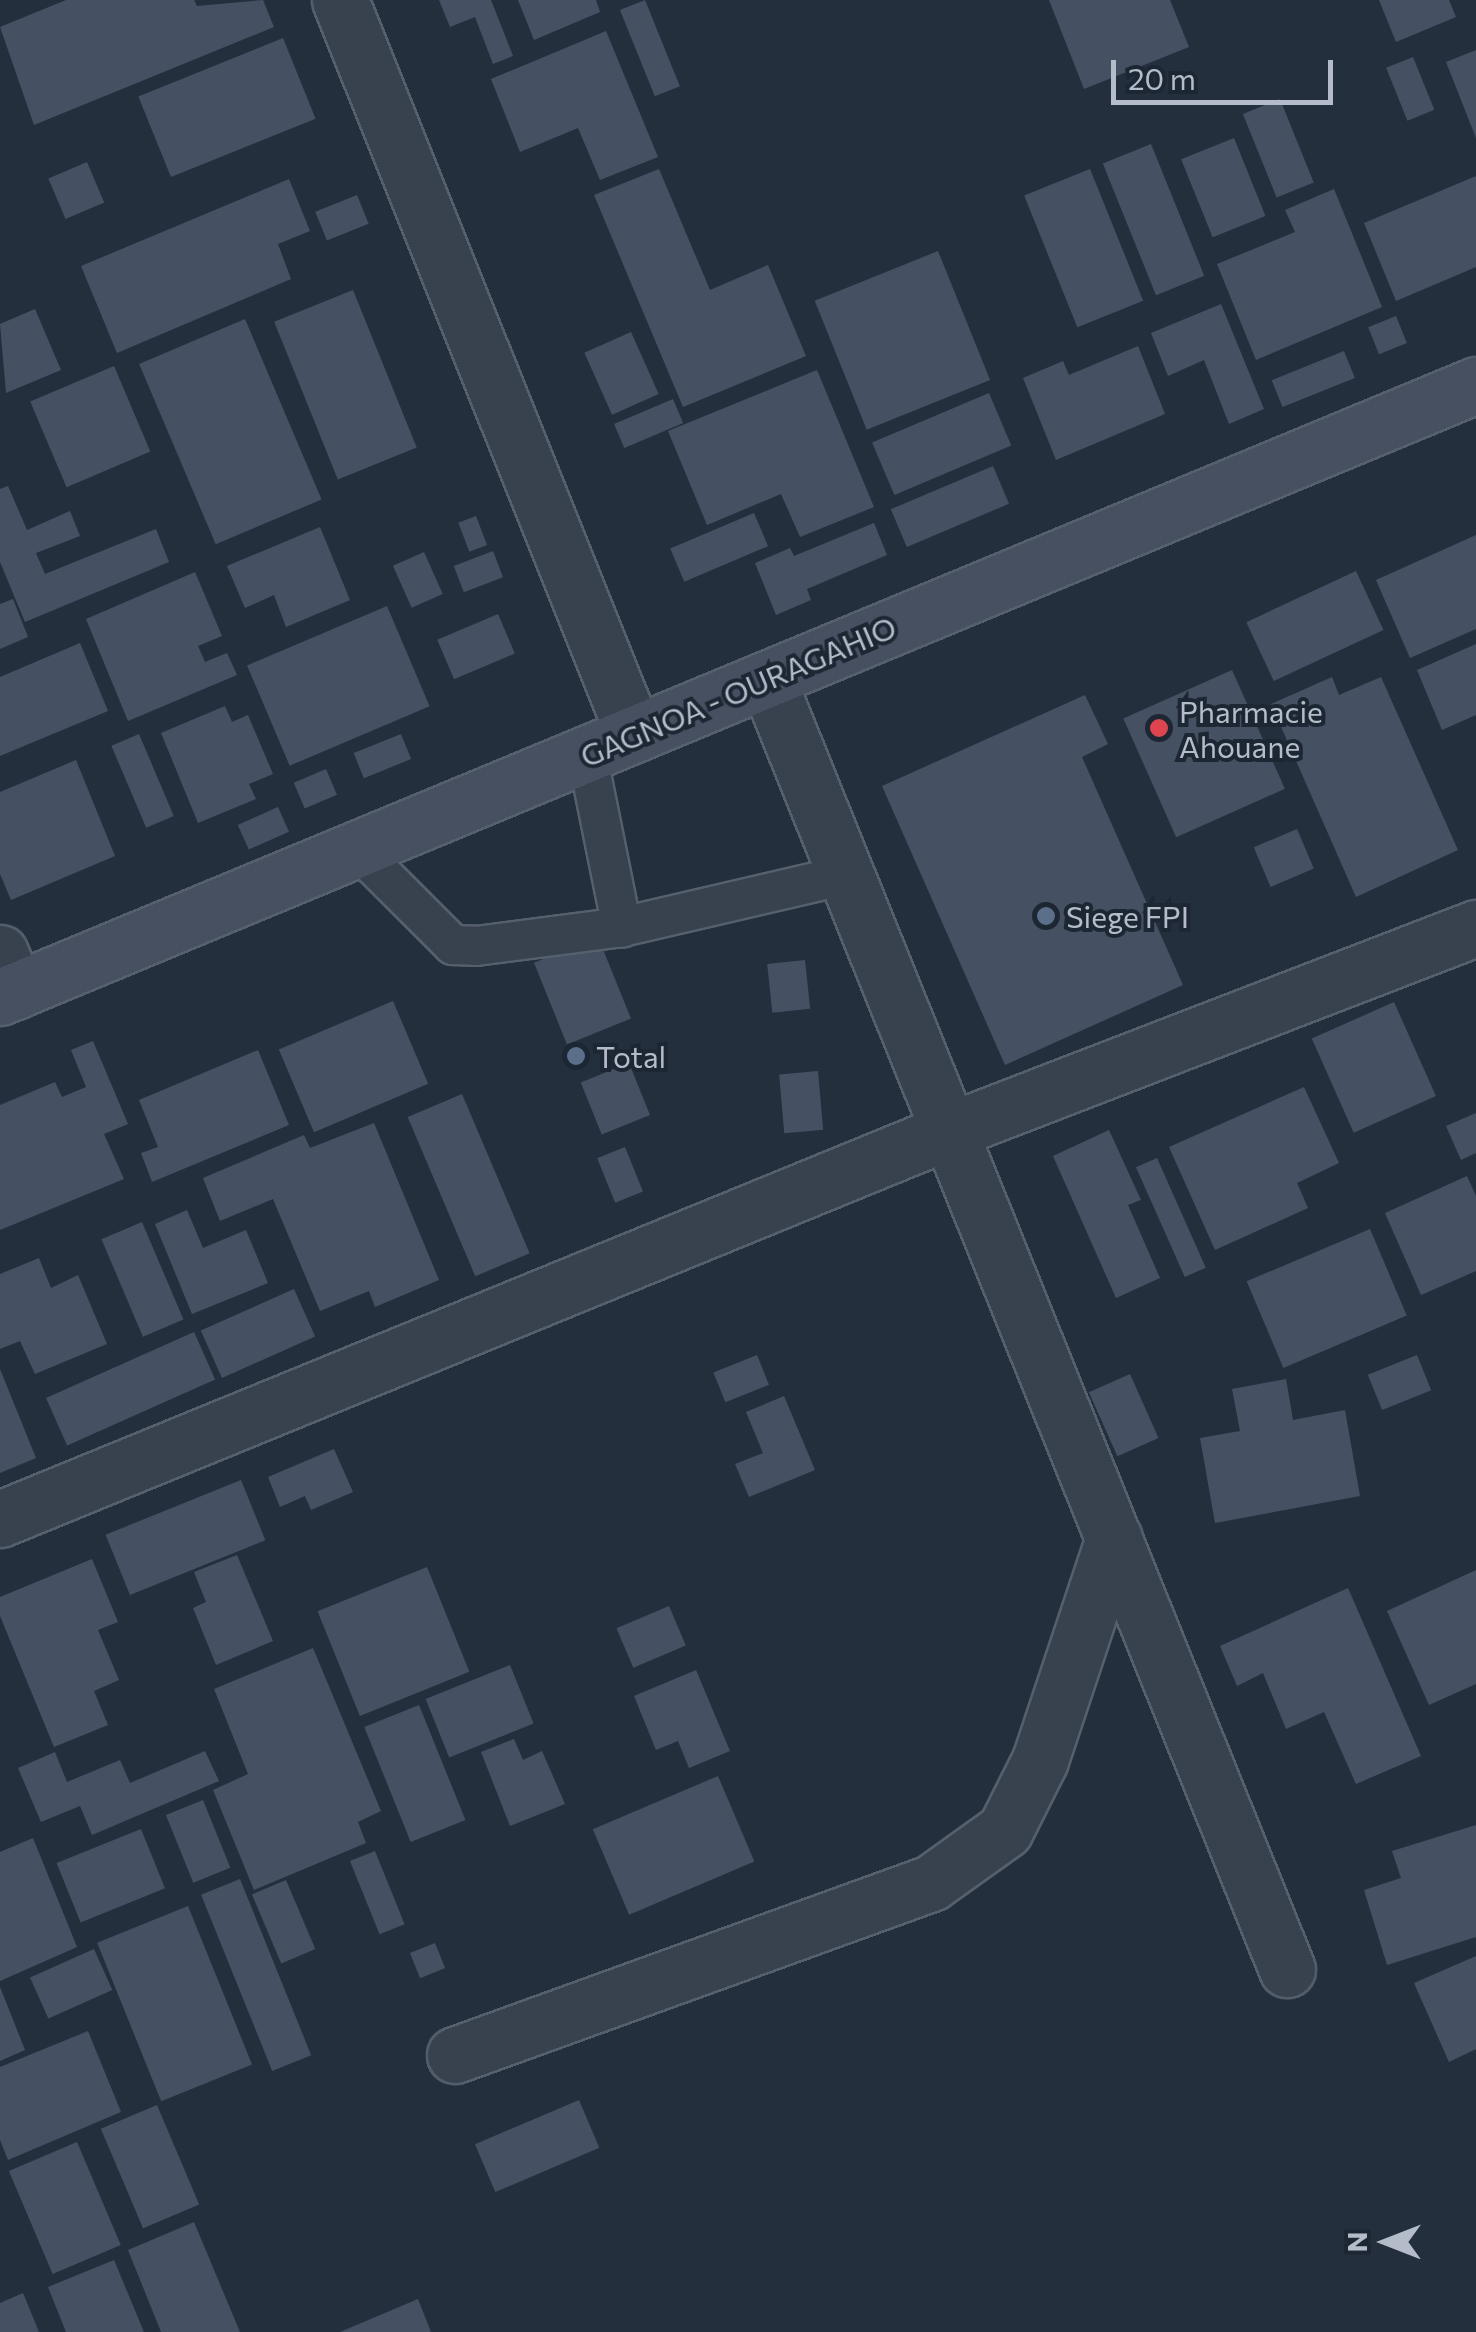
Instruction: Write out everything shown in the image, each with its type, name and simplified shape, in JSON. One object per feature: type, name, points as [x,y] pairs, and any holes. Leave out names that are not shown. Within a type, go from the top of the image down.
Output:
[{"type":"main road","name":"GAGNOA - OURAGAHIO","points":[[5,980],[356,849],[1476,384]]},
{"type":"street","points":[[340,0],[610,744]]},
{"type":"street","points":[[766,679],[850,874],[949,1131],[1287,1969]]},
{"type":"street","points":[[0,1520],[949,1131],[1476,928]]},
{"type":"street","points":[[455,2055],[932,1883],[1005,1830],[1040,1760],[1114,1538]]},
{"type":"lane","points":[[610,744],[622,927]]},
{"type":"lane","points":[[356,849],[452,945],[622,927],[850,874]]},
{"type":"building","points":[[66,0],[194,0],[197,6],[263,0],[274,27],[34,125],[0,27]]},
{"type":"building","points":[[439,0],[491,0],[513,56],[493,64],[475,17],[450,27]]},
{"type":"building","points":[[518,0],[596,0],[600,12],[534,40]]},
{"type":"building","points":[[645,0],[680,86],[655,96],[620,10]]},
{"type":"building","points":[[1049,0],[1170,0],[1189,47],[1084,89]]},
{"type":"building","points":[[1379,0],[1449,0],[1456,17],[1396,42]]},
{"type":"building","points":[[606,31],[658,157],[600,180],[578,128],[520,152],[491,79]]},
{"type":"building","points":[[283,38],[316,119],[171,177],[138,96]]},
{"type":"building","points":[[1476,50],[1476,138],[1446,62]]},
{"type":"building","points":[[1413,57],[1434,110],[1407,121],[1386,68]]},
{"type":"building","points":[[1280,99],[1314,182],[1277,197],[1243,114]]},
{"type":"building","points":[[1234,138],[1265,216],[1213,237],[1181,159]]},
{"type":"building","points":[[1151,144],[1204,276],[1156,295],[1103,163]]},
{"type":"building","points":[[87,162],[104,203],[66,219],[48,178]]},
{"type":"building","points":[[659,169],[710,290],[768,265],[806,356],[683,407],[594,195]]},
{"type":"building","points":[[1090,169],[1143,301],[1077,327],[1024,196]]},
{"type":"building","points":[[1476,176],[1476,267],[1396,301],[1364,223]]},
{"type":"building","points":[[289,179],[310,231],[278,244],[291,279],[117,353],[81,266]]},
{"type":"building","points":[[1334,189],[1382,307],[1256,360],[1217,264],[1295,232],[1285,210]]},
{"type":"building","points":[[357,195],[369,224],[327,241],[315,212]]},
{"type":"building","points":[[938,251],[990,380],[867,430],[815,301]]},
{"type":"building","points":[[353,290],[417,448],[338,479],[274,322]]},
{"type":"building","points":[[1221,304],[1264,409],[1229,424],[1204,360],[1168,376],[1151,333]]},
{"type":"building","points":[[35,309],[61,370],[6,393],[0,324]]},
{"type":"building","points":[[1396,316],[1407,343],[1379,354],[1368,327]]},
{"type":"building","points":[[245,319],[322,499],[216,544],[139,364]]},
{"type":"building","points":[[631,332],[659,394],[612,415],[584,353]]},
{"type":"building","points":[[1138,346],[1165,414],[1056,460],[1023,378],[1063,361],[1069,375]]},
{"type":"building","points":[[1344,351],[1355,378],[1283,407],[1272,380]]},
{"type":"building","points":[[114,366],[150,452],[67,487],[30,402]]},
{"type":"building","points":[[817,370],[874,507],[800,537],[781,494],[707,525],[668,431]]},
{"type":"building","points":[[989,393],[1011,445],[894,495],[872,443]]},
{"type":"building","points":[[673,399],[683,423],[624,448],[614,424]]},
{"type":"building","points":[[993,466],[1009,504],[907,547],[891,509]]},
{"type":"building","points":[[8,486],[27,530],[70,511],[80,536],[36,553],[45,574],[156,529],[169,562],[25,622],[0,562],[0,489]]},
{"type":"building","points":[[754,513],[768,546],[684,582],[670,549]]},
{"type":"building","points":[[476,516],[487,545],[469,552],[458,523]]},
{"type":"building","points":[[874,523],[887,555],[807,589],[811,600],[776,615],[755,563],[790,548],[794,556]]},
{"type":"building","points":[[320,527],[350,600],[286,627],[274,595],[245,608],[227,566]]},
{"type":"building","points":[[1476,535],[1476,629],[1410,658],[1376,580]]},
{"type":"building","points":[[493,551],[503,577],[464,592],[454,566]]},
{"type":"building","points":[[424,552],[443,594],[412,608],[393,566]]},
{"type":"building","points":[[1356,571],[1383,630],[1274,681],[1246,622]]},
{"type":"building","points":[[195,572],[222,636],[198,646],[205,662],[227,653],[237,675],[128,721],[86,619]]},
{"type":"building","points":[[13,599],[28,637],[0,649],[0,604]]},
{"type":"building","points":[[387,606],[430,706],[290,766],[247,665]]},
{"type":"building","points":[[498,614],[515,654],[454,679],[437,640]]},
{"type":"building","points":[[80,643],[108,711],[0,756],[0,677]]},
{"type":"building","points":[[1476,644],[1476,715],[1442,730],[1417,670]]},
{"type":"building","points":[[1232,670],[1285,789],[1176,837],[1123,718]]},
{"type":"building","points":[[1332,677],[1339,695],[1381,677],[1458,850],[1356,897],[1271,704]]},
{"type":"building","name":"Siege FPI","points":[[1085,695],[1108,744],[1082,757],[1183,985],[1005,1065],[882,786]]},
{"type":"building","points":[[225,706],[232,722],[248,715],[273,774],[249,784],[256,799],[198,823],[161,733]]},
{"type":"building","points":[[139,734],[174,816],[146,828],[111,746]]},
{"type":"building","points":[[401,734],[411,759],[364,778],[354,753]]},
{"type":"building","points":[[76,760],[115,856],[11,900],[0,874],[0,792]]},
{"type":"building","points":[[326,769],[337,795],[305,808],[294,783]]},
{"type":"building","points":[[278,807],[289,832],[249,850],[238,825]]},
{"type":"building","points":[[1297,829],[1314,869],[1271,887],[1254,847]]},
{"type":"building","points":[[598,937],[631,1019],[567,1044],[534,963]]},
{"type":"building","points":[[805,960],[810,1009],[772,1013],[767,964]]},
{"type":"building","points":[[393,1001],[428,1084],[314,1132],[279,1049]]},
{"type":"building","points":[[1394,1002],[1436,1096],[1354,1133],[1312,1039]]},
{"type":"building","points":[[93,1041],[128,1124],[104,1134],[124,1179],[0,1230],[0,1105],[55,1082],[62,1097],[86,1087],[71,1050]]},
{"type":"building","points":[[258,1050],[289,1125],[152,1182],[141,1153],[158,1147],[139,1100]]},
{"type":"building","points":[[629,1063],[650,1115],[602,1134],[581,1082]]},
{"type":"building","points":[[818,1071],[823,1130],[784,1133],[779,1074]]},
{"type":"building","points":[[1304,1087],[1339,1163],[1297,1183],[1308,1208],[1215,1250],[1169,1147]]},
{"type":"building","points":[[462,1094],[530,1253],[475,1276],[408,1117]]},
{"type":"building","points":[[1476,1113],[1476,1153],[1461,1160],[1446,1126]]},
{"type":"building","points":[[374,1123],[439,1280],[375,1307],[369,1291],[320,1311],[273,1199],[220,1221],[203,1178],[304,1135],[310,1148]]},
{"type":"building","points":[[1109,1130],[1141,1200],[1128,1205],[1160,1278],[1116,1298],[1053,1156]]},
{"type":"building","points":[[625,1147],[643,1192],[615,1203],[597,1158]]},
{"type":"building","points":[[1157,1158],[1206,1268],[1185,1277],[1136,1167]]},
{"type":"building","points":[[1467,1176],[1476,1196],[1476,1271],[1421,1295],[1385,1213]]},
{"type":"building","points":[[187,1210],[203,1248],[246,1230],[268,1283],[192,1314],[155,1224]]},
{"type":"building","points":[[142,1222],[183,1320],[143,1337],[101,1239]]},
{"type":"building","points":[[1370,1229],[1407,1316],[1283,1368],[1247,1281]]},
{"type":"building","points":[[39,1258],[51,1288],[78,1275],[107,1344],[35,1374],[20,1341],[0,1349],[0,1274]]},
{"type":"building","points":[[294,1289],[315,1337],[222,1378],[201,1330]]},
{"type":"building","points":[[194,1332],[215,1380],[67,1445],[46,1398]]},
{"type":"building","points":[[757,1355],[769,1385],[725,1402],[713,1373]]},
{"type":"building","points":[[1417,1355],[1431,1390],[1382,1410],[1368,1375]]},
{"type":"building","points":[[0,1369],[36,1458],[0,1473]]},
{"type":"building","points":[[1130,1374],[1158,1438],[1117,1456],[1089,1392]]},
{"type":"building","points":[[1286,1379],[1293,1420],[1345,1410],[1360,1496],[1215,1523],[1200,1438],[1240,1431],[1232,1389]]},
{"type":"building","points":[[784,1396],[815,1470],[749,1497],[735,1464],[763,1453],[746,1412]]},
{"type":"building","points":[[334,1449],[353,1492],[311,1510],[305,1496],[280,1507],[268,1477]]},
{"type":"building","points":[[241,1480],[265,1540],[130,1595],[106,1535]]},
{"type":"building","points":[[237,1555],[273,1641],[216,1665],[193,1608],[206,1602],[194,1572]]},
{"type":"building","points":[[92,1559],[118,1622],[98,1630],[119,1680],[94,1691],[108,1725],[54,1747],[0,1616],[0,1597]]},
{"type":"building","points":[[427,1567],[469,1672],[360,1716],[318,1611]]},
{"type":"building","points":[[1476,1570],[1476,1684],[1429,1705],[1387,1611]]},
{"type":"building","points":[[1348,1588],[1421,1756],[1356,1784],[1324,1712],[1286,1729],[1263,1673],[1237,1686],[1220,1646]]},
{"type":"building","points":[[669,1606],[686,1646],[633,1668],[617,1628]]},
{"type":"building","points":[[313,1648],[381,1811],[358,1822],[366,1843],[254,1890],[213,1790],[248,1774],[214,1689]]},
{"type":"building","points":[[510,1665],[534,1723],[449,1758],[426,1699]]},
{"type":"building","points":[[696,1670],[730,1751],[689,1768],[678,1741],[656,1750],[634,1696]]},
{"type":"building","points":[[419,1705],[465,1820],[411,1842],[364,1727]]},
{"type":"building","points":[[514,1739],[523,1760],[542,1751],[565,1804],[510,1826],[481,1752]]},
{"type":"building","points":[[205,1751],[219,1781],[92,1835],[80,1806],[41,1822],[18,1768],[55,1752],[67,1782],[120,1760],[130,1783]]},
{"type":"building","points":[[718,1776],[754,1862],[629,1915],[593,1829]]},
{"type":"building","points":[[203,1800],[230,1868],[193,1883],[166,1815]]},
{"type":"building","points":[[1476,1825],[1476,1937],[1387,1965],[1364,1890],[1401,1878],[1392,1851]]},
{"type":"building","points":[[141,1829],[165,1888],[81,1922],[57,1863]]},
{"type":"building","points":[[33,1838],[77,1947],[0,1981],[0,1852]]},
{"type":"building","points":[[375,1851],[405,1924],[380,1934],[350,1861]]},
{"type":"building","points":[[240,1879],[311,2055],[272,2071],[201,1895]]},
{"type":"building","points":[[286,1880],[315,1949],[281,1963],[252,1894]]},
{"type":"building","points":[[188,1906],[252,2065],[161,2101],[97,1943]]},
{"type":"building","points":[[435,1943],[445,1968],[420,1978],[410,1953]]},
{"type":"building","points":[[94,1949],[112,1990],[48,2019],[30,1977]]},
{"type":"building","points":[[1476,1956],[1476,2049],[1449,2062],[1414,1983]]},
{"type":"building","points":[[0,1987],[25,2050],[0,2061]]},
{"type":"building","points":[[88,2031],[121,2112],[8,2160],[0,2140],[0,2067]]},
{"type":"building","points":[[579,2100],[599,2148],[495,2192],[475,2144]]},
{"type":"building","points":[[157,2105],[199,2204],[143,2228],[101,2129]]},
{"type":"building","points":[[77,2142],[121,2245],[53,2274],[9,2171]]},
{"type":"building","points":[[194,2222],[240,2332],[161,2332],[128,2250]]},
{"type":"building","points":[[114,2260],[144,2332],[66,2332],[48,2287]]},
{"type":"building","points":[[23,2293],[39,2332],[0,2332],[0,2303]]},
{"type":"building","points":[[418,2299],[431,2332],[340,2332]]},
{"type":"place","name":"Pharmacie Ahouane","points":[[1159,728]]},
{"type":"place","name":"Siege FPI","points":[[1046,916]]},
{"type":"place","name":"Total","points":[[576,1056]]}]
